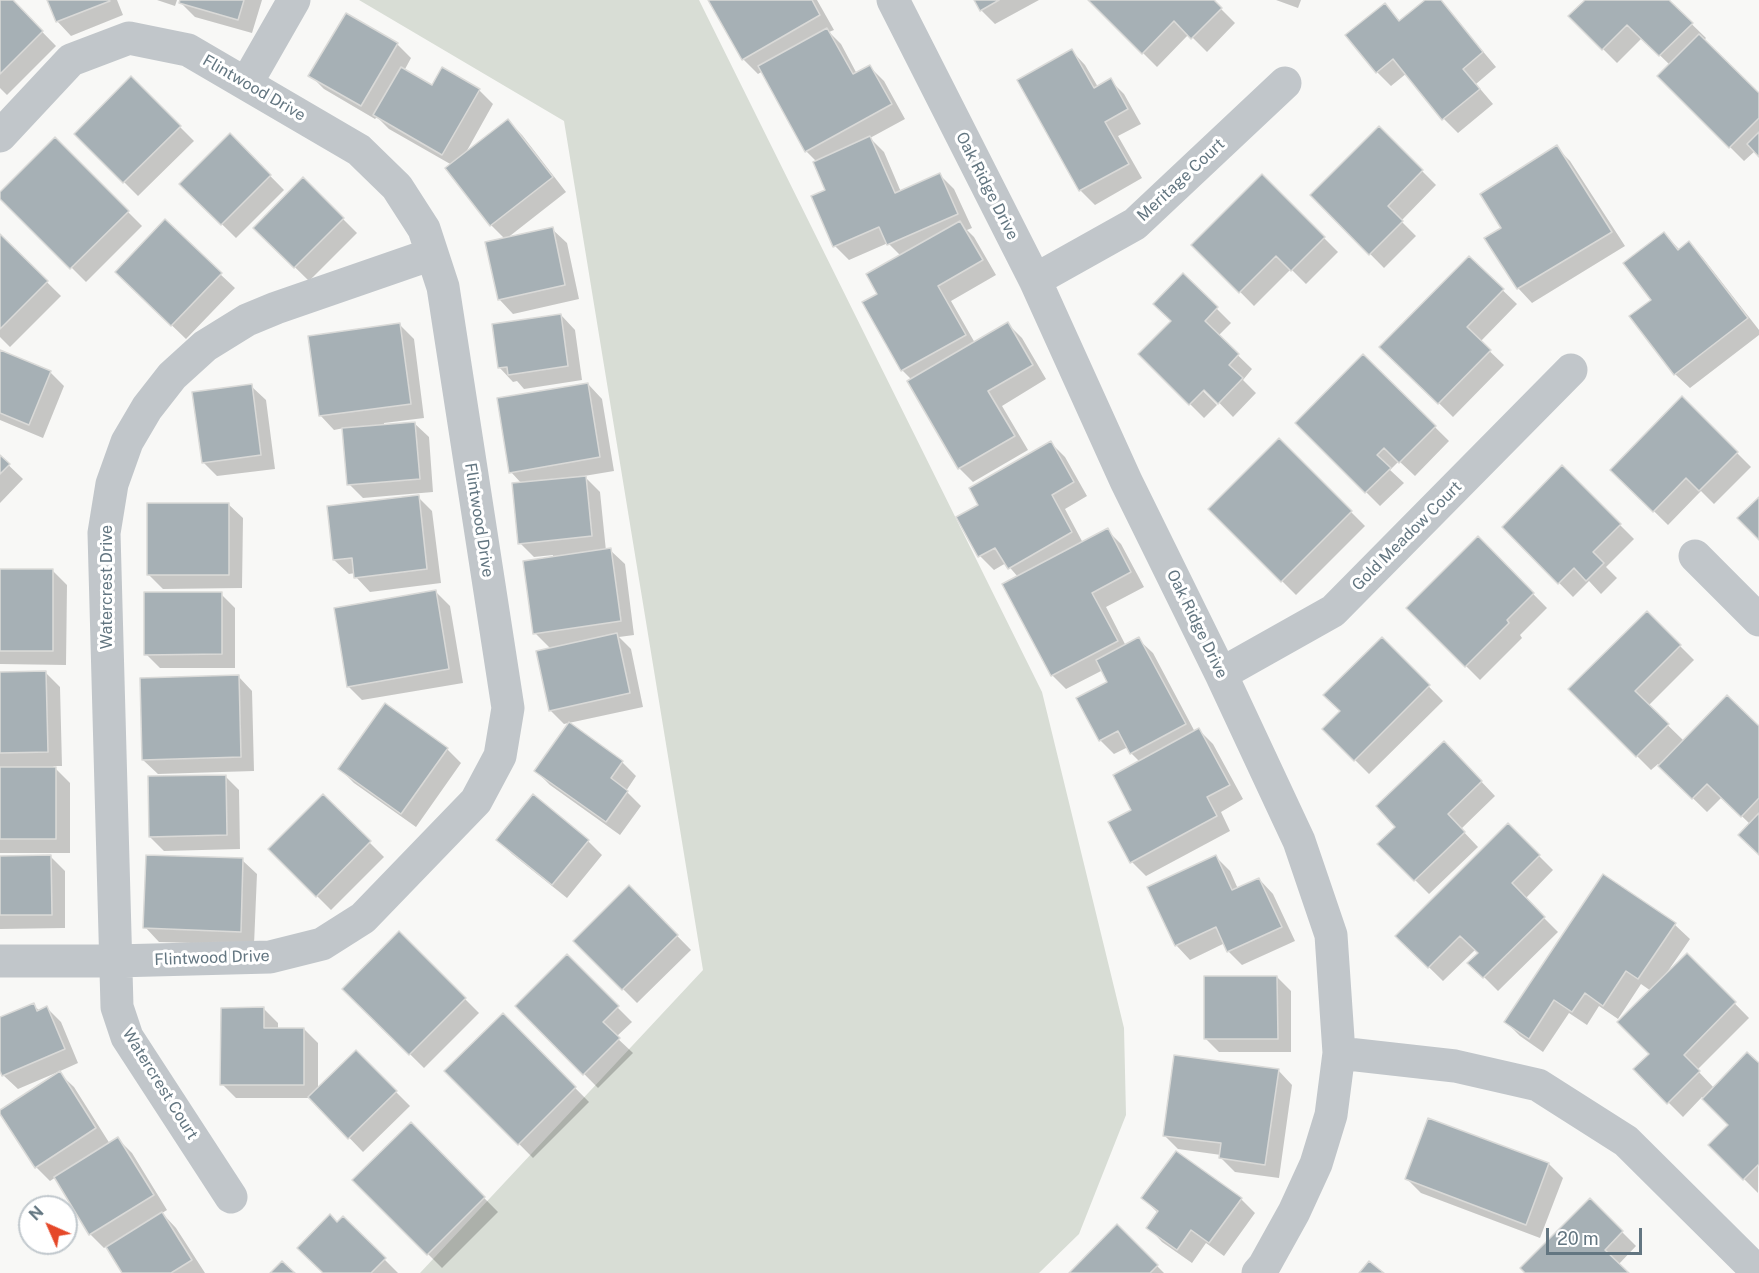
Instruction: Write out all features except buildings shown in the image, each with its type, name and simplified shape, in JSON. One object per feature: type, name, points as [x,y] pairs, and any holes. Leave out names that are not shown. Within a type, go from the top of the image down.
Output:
[{"type":"street","points":[[246,84],[294,0]]},
{"type":"street","name":"Oak Ridge Drive","points":[[893,0],[1035,280],[1126,481],[1221,674],[1299,841],[1331,935],[1339,1053],[1331,1115],[1316,1164],[1294,1212],[1258,1273]]},
{"type":"street","name":"Flintwood Drive","points":[[0,136],[71,60],[129,38],[188,50],[359,150],[397,187],[424,229],[443,287],[508,708],[500,756],[476,801],[363,918],[322,944],[270,957],[115,962],[0,961]]},
{"type":"street","name":"Meritage Court","points":[[1035,280],[1135,224],[1285,83]]},
{"type":"street","name":"Watercrest Drive","points":[[115,962],[104,533],[112,484],[127,442],[147,408],[172,376],[205,346],[247,320],[432,254]]},
{"type":"street","name":"Gold Meadow Court","points":[[1221,674],[1333,611],[1571,370]]},
{"type":"street","points":[[1695,556],[1759,620]]},
{"type":"street","name":"Watercrest Court","points":[[115,962],[117,1007],[127,1036],[231,1197]]},
{"type":"street","points":[[1339,1053],[1455,1066],[1539,1085],[1626,1141],[1759,1273]]},
{"type":"shaded area","points":[[359,0],[699,0],[1042,692],[1124,1028],[1126,1115],[1079,1234],[1039,1273],[420,1273],[703,970],[564,121]]}]
